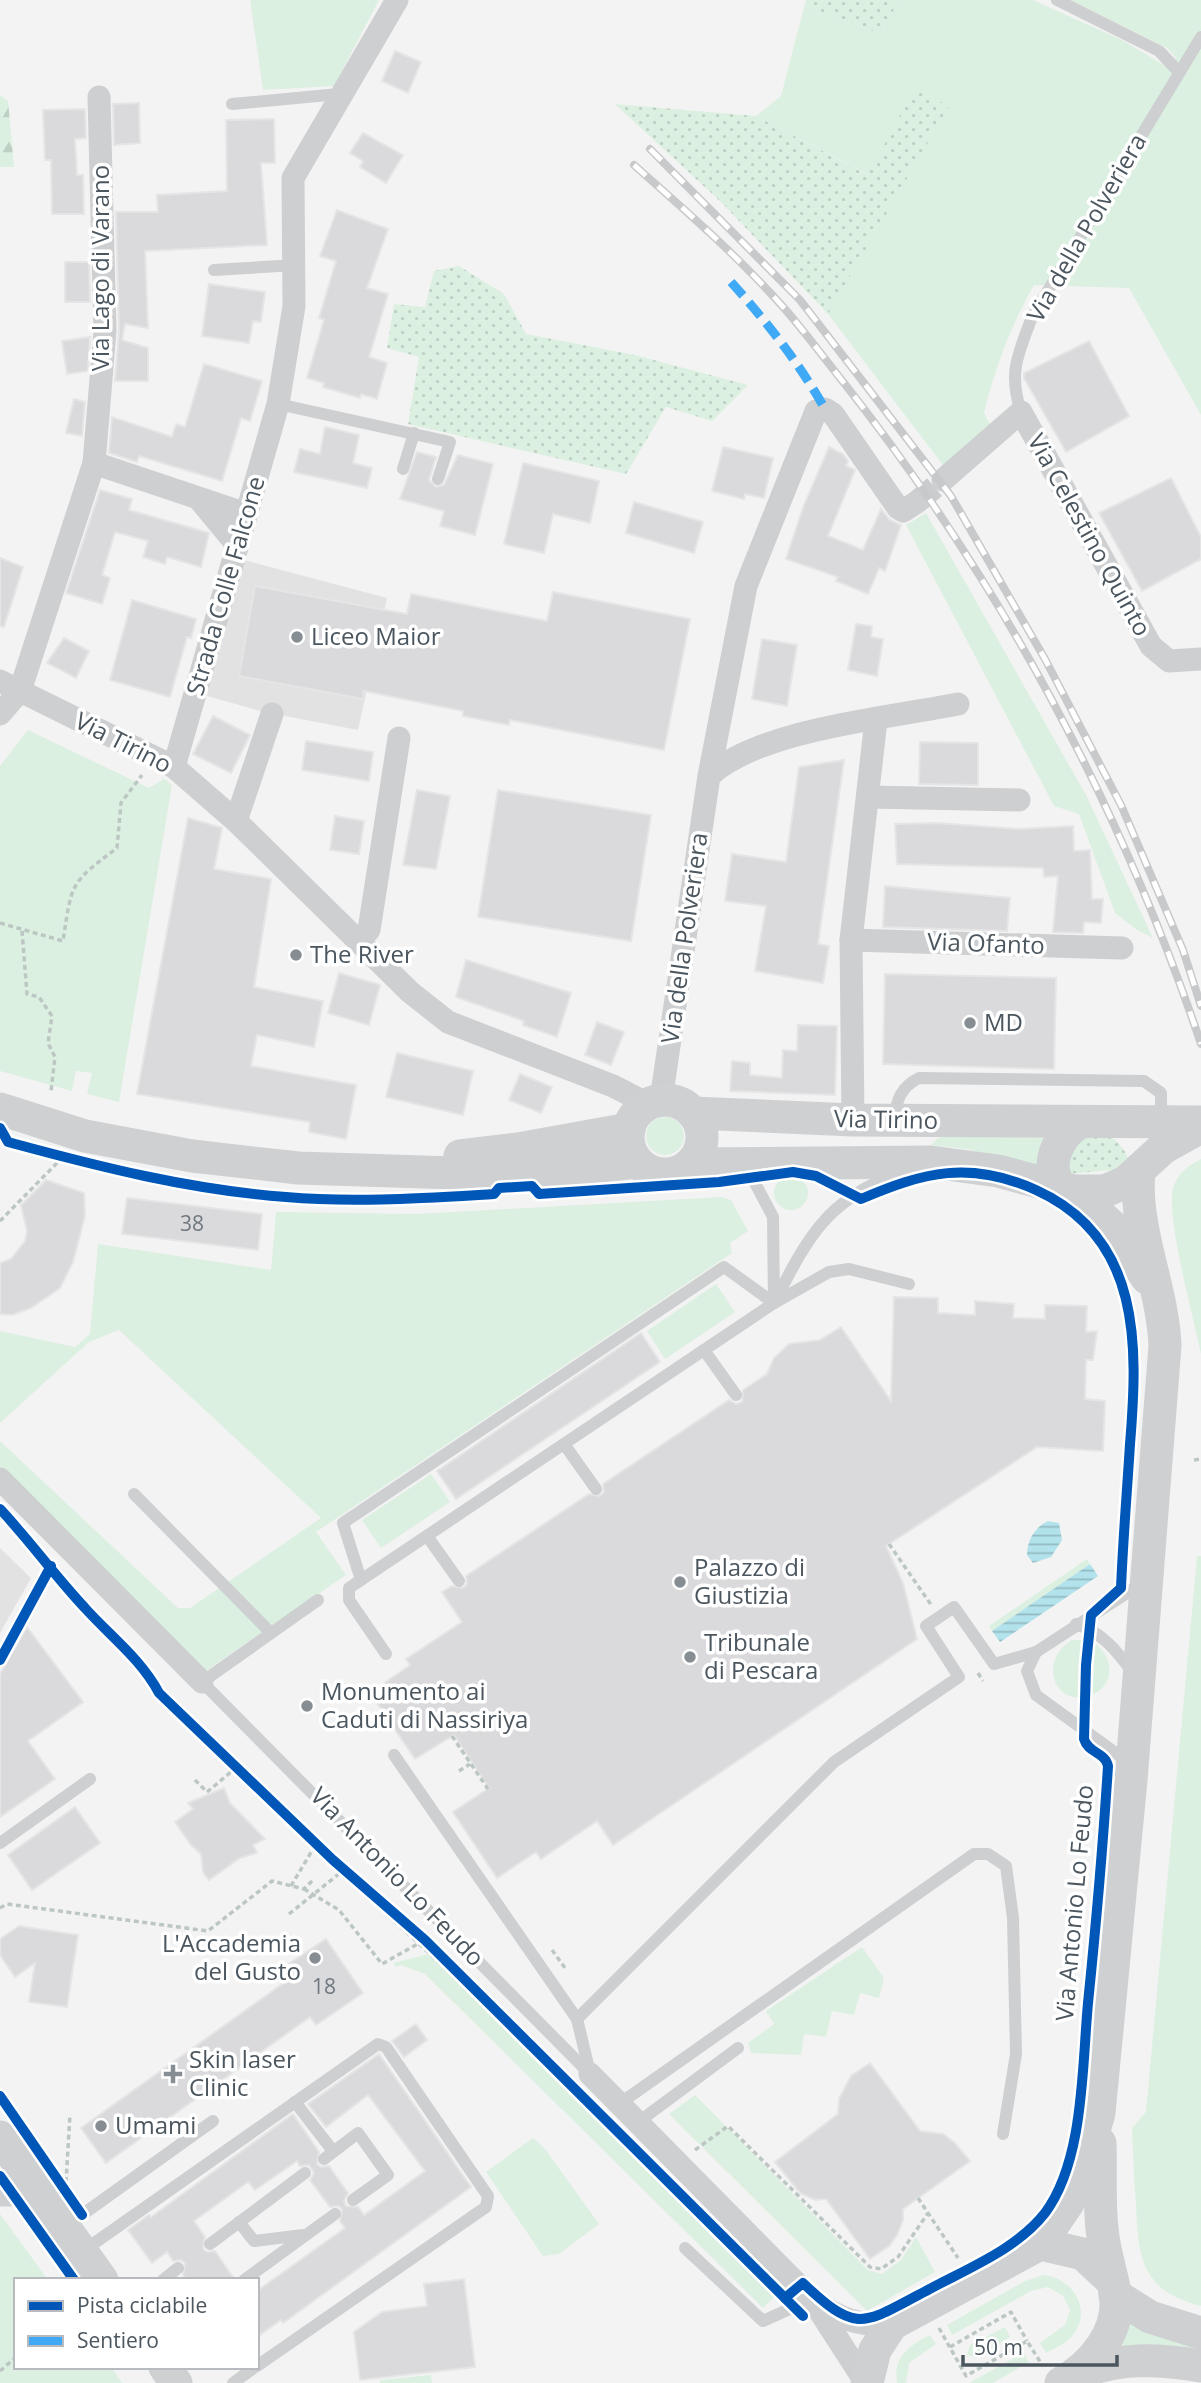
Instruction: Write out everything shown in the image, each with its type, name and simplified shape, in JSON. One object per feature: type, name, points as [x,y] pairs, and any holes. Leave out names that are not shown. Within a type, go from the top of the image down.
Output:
[{"type":"street","name":"Strada Colle Falcone","points":[[174,767],[278,404],[295,306],[293,178],[397,0]]},
{"type":"street","name":"Via Lago di Varano","points":[[0,714],[94,463],[106,331],[99,97]]},
{"type":"street","name":"Via della Polveriera","points":[[640,1106],[666,1067],[709,776],[746,586],[816,411],[825,410],[833,414],[910,507]]},
{"type":"street","points":[[943,480],[1021,412]]},
{"type":"street","name":"Via Celestino Quinto","points":[[1021,412],[1151,646],[1170,661],[1201,659]]},
{"type":"street","points":[[94,463],[246,514]]},
{"type":"street","points":[[198,499],[237,545]]},
{"type":"street","name":"Via Tirino","points":[[10,686],[174,767],[236,821],[410,992],[448,1022],[640,1106]]},
{"type":"street","points":[[709,776],[723,763],[758,745],[958,704]]},
{"type":"street","points":[[236,821],[272,713]]},
{"type":"street","points":[[853,1120],[851,940],[876,720]]},
{"type":"street","points":[[358,942],[369,930],[399,738]]},
{"type":"street","points":[[869,797],[1019,800]]},
{"type":"street","name":"Via Ofanto","points":[[851,940],[1122,948]]},
{"type":"street","points":[[336,1171],[518,1149],[640,1106],[684,1105],[699,1122],[701,1144],[691,1164],[681,1171],[658,1174],[637,1162],[631,1152],[640,1106],[648,1088],[666,1067]]},
{"type":"street","points":[[0,1109],[85,1136],[192,1156],[336,1171],[520,1175],[637,1162]]},
{"type":"street","name":"Via Tirino","points":[[692,1113],[853,1120],[1094,1122],[1184,1115]]},
{"type":"street","points":[[1140,1168],[1135,1142],[1094,1122],[1064,1136],[1055,1155],[1053,1174],[1066,1188],[1105,1191],[1126,1182],[1172,1143],[1184,1115]]},
{"type":"street","name":"Via Tirino","points":[[691,1164],[930,1162],[998,1171],[1066,1188]]},
{"type":"street","name":"Via Antonio Lo Feudo","points":[[1060,2373],[1109,2335],[1113,2288],[1100,2208],[1099,2113],[1165,1346],[1163,1316],[1139,1204],[1140,1168]]},
{"type":"street","name":"Via Antonio Lo Feudo","points":[[1066,1188],[1114,1228],[1157,1295]]},
{"type":"street","points":[[0,1479],[202,1682]]},
{"type":"street","name":"Via Antonio Lo Feudo","points":[[590,2074],[812,2298],[842,2319],[870,2325],[892,2324]]},
{"type":"street","name":"Via Antonio Lo Feudo","points":[[1040,2244],[1068,2203],[1082,2173],[1099,2113]]},
{"type":"street","points":[[0,2137],[24,2185],[73,2240],[101,2278]]},
{"type":"street","points":[[866,2383],[874,2350],[892,2324],[1040,2244],[1083,2254],[1113,2288],[1150,2317],[1201,2333]]},
{"type":"street","name":"Via Antonio Lo Feudo","points":[[812,2298],[866,2383]]},
{"type":"street","points":[[1060,2373],[1124,2360],[1156,2360],[1201,2367]]},
{"type":"lane","points":[[1057,0],[1159,51],[1179,72]]},
{"type":"lane","name":"Via della Polveriera","points":[[1021,412],[1014,390],[1014,368],[1032,317],[1201,37]]},
{"type":"lane","points":[[232,104],[340,94]]},
{"type":"lane","points":[[214,270],[296,265]]},
{"type":"lane","points":[[278,404],[450,442],[438,479]]},
{"type":"lane","points":[[403,469],[414,433]]},
{"type":"lane","points":[[895,1120],[895,1104],[900,1093],[909,1082],[919,1078],[1137,1080],[1151,1084],[1184,1115]]},
{"type":"lane","points":[[774,1303],[796,1259],[824,1219],[844,1200],[866,1185],[930,1162]]},
{"type":"lane","points":[[744,1163],[773,1217],[774,1303]]},
{"type":"lane","points":[[361,1580],[343,1524],[597,1353],[724,1268],[774,1303]]},
{"type":"lane","points":[[386,1654],[349,1600],[349,1588],[774,1303],[829,1272],[849,1269],[909,1284]]},
{"type":"lane","points":[[704,1350],[736,1395]]},
{"type":"lane","points":[[565,1444],[596,1489]]},
{"type":"lane","points":[[134,1494],[271,1633]]},
{"type":"lane","points":[[427,1536],[459,1581]]},
{"type":"lane","points":[[577,2019],[834,1762],[959,1677],[926,1626],[954,1607],[994,1664],[1036,1652],[1146,1581]]},
{"type":"lane","points":[[202,1682],[318,1600]]},
{"type":"lane","points":[[1076,1624],[1100,1634],[1114,1647],[1138,1682]]},
{"type":"lane","points":[[1036,1652],[1027,1671],[1036,1695],[1131,1764]]},
{"type":"lane","name":"Via Antonio Lo Feudo","points":[[202,1682],[322,1800],[590,2074]]},
{"type":"lane","name":"Via Antonio Lo Feudo","points":[[394,1755],[577,2019],[590,2074]]},
{"type":"lane","points":[[0,1843],[90,1779]]},
{"type":"lane","points":[[619,2104],[974,1854],[988,1854],[1006,1866],[1013,1918],[1016,2054],[1003,2134]]},
{"type":"lane","points":[[73,2240],[295,2102],[378,2043],[386,2047],[488,2196],[485,2207],[259,2364]]},
{"type":"lane","points":[[637,2123],[738,2048]]},
{"type":"lane","points":[[295,2102],[328,2155],[358,2133],[387,2175],[353,2200]]},
{"type":"lane","points":[[73,2240],[213,2121]]},
{"type":"lane","points":[[210,2244],[305,2173]]},
{"type":"lane","points":[[247,2278],[335,2214]]},
{"type":"lane","points":[[239,2222],[254,2241],[307,2234]]},
{"type":"lane","points":[[685,2248],[763,2321],[812,2298]]},
{"type":"lane","points":[[166,2278],[178,2268]]},
{"type":"lane","points":[[233,2383],[252,2369]]},
{"type":"path","points":[[0,923],[63,941],[71,890],[83,874],[117,848],[121,803],[138,782]]},
{"type":"path","points":[[22,931],[27,994],[39,997],[52,1016],[48,1043],[55,1057],[51,1091]]},
{"type":"path","points":[[45,1153],[71,1159]]},
{"type":"path","points":[[0,1221],[58,1162]]},
{"type":"path","points":[[1194,1460],[1201,1460]]},
{"type":"path","points":[[889,1544],[920,1588]]},
{"type":"path","points":[[139,1667],[159,1693],[313,1848],[425,1940],[517,2031]]},
{"type":"path","points":[[139,1667],[175,1714],[340,1873],[421,1942],[504,2024]]},
{"type":"path","points":[[452,1736],[488,1789]]},
{"type":"path","points":[[459,1771],[470,1764]]},
{"type":"path","points":[[195,1780],[207,1792],[235,1769]]},
{"type":"path","points":[[291,1886],[313,1848]]},
{"type":"path","points":[[304,1889],[331,1862]]},
{"type":"path","points":[[289,1914],[315,1896],[340,1873]]},
{"type":"path","points":[[0,1908],[7,1904],[208,1931],[272,1881],[304,1889],[339,1910],[382,1964],[421,1942]]},
{"type":"path","points":[[552,1950],[565,1968]]},
{"type":"path","points":[[24,2185],[65,2191],[70,2114]]},
{"type":"path","points":[[676,2163],[728,2126],[870,2267],[881,2269],[898,2256],[928,2213]]},
{"type":"path","points":[[918,2198],[959,2259]]},
{"type":"path","points":[[950,2347],[1011,2312],[1027,2341],[1060,2373]]},
{"type":"path","points":[[936,2323],[966,2376],[1027,2341]]},
{"type":"path","points":[[0,2371],[14,2359]]},
{"type":"shaded area","name":"Liceo Maior","points":[[240,559],[387,598],[358,730],[264,712],[200,694]]},
{"type":"shaded area","points":[[0,1548],[31,1578],[0,1633]]},
{"type":"green space","points":[[250,0],[379,0],[334,86],[263,90]]},
{"type":"green space","points":[[806,0],[899,0],[881,34],[804,7]]},
{"type":"green space","points":[[899,0],[1033,0],[1122,40],[1169,68],[1176,58],[1167,48],[1071,0],[1201,0],[1201,415],[1129,288],[1034,285],[1004,347],[988,396],[984,413],[993,430],[946,469],[828,314],[914,89],[869,175],[756,116],[781,96],[804,7],[881,34]]},
{"type":"green space","points":[[914,89],[949,106],[828,314],[721,202],[615,104],[756,116],[868,175]]},
{"type":"green space","points":[[0,95],[8,101],[14,167],[0,167]]},
{"type":"green space","points":[[459,266],[504,294],[526,334],[635,355],[748,385],[712,421],[666,407],[626,474],[408,424],[419,357],[387,348],[394,304],[425,307],[434,271]]},
{"type":"green space","points":[[926,513],[1086,795],[1153,938],[1137,930],[1115,913],[1079,814],[1054,806],[906,525]]},
{"type":"green space","points":[[28,730],[149,788],[164,779],[172,785],[119,1102],[87,1094],[92,1073],[76,1071],[72,1091],[0,1071],[0,766]]},
{"type":"green space","points":[[665,1117],[679,1122],[684,1136],[679,1150],[665,1155],[651,1150],[646,1136],[651,1122]]},
{"type":"green space","points":[[1107,1135],[1126,1153],[1130,1162],[1123,1169],[1067,1174],[1067,1156],[1082,1137]]},
{"type":"green space","points":[[938,1138],[1060,1138],[1048,1172],[967,1149],[931,1145]]},
{"type":"green space","points":[[1201,1159],[1201,1354],[1177,1245],[1172,1203],[1177,1179]]},
{"type":"green space","points":[[791,1176],[803,1181],[808,1193],[803,1205],[791,1210],[779,1205],[774,1193],[779,1181]]},
{"type":"green space","points":[[721,1197],[731,1200],[748,1231],[730,1243],[732,1253],[316,1532],[346,1575],[191,1681],[0,1477],[0,1441],[178,1608],[190,1608],[321,1518],[119,1330],[89,1342],[0,1423],[0,1331],[75,1347],[90,1334],[98,1244],[271,1270],[276,1212],[417,1214]]},
{"type":"green space","points":[[716,1284],[735,1312],[665,1359],[647,1331]]},
{"type":"green space","points":[[431,1474],[450,1502],[381,1548],[362,1520]]},
{"type":"green space","points":[[1197,1556],[1201,1556],[1201,2306],[1166,2291],[1147,2269],[1139,2240],[1132,2128],[1146,2112]]},
{"type":"green space","points":[[1087,1559],[1090,1564],[992,1631],[989,1626]]},
{"type":"green space","points":[[1072,1640],[1085,1640],[1081,1698],[1069,1696],[1061,1690],[1053,1674],[1057,1655],[1063,1646]]},
{"type":"green space","points":[[1091,1641],[1105,1654],[1110,1670],[1104,1685],[1089,1696]]},
{"type":"green space","points":[[862,1947],[884,1978],[879,1998],[860,1993],[854,2015],[832,2011],[826,2037],[804,2034],[801,2055],[751,2053],[748,2043],[774,2024],[766,2011]]},
{"type":"green space","points":[[429,1954],[776,2295],[763,2308],[425,1974],[401,1965],[396,1967],[393,1963]]},
{"type":"green space","points":[[695,2095],[868,2270],[882,2274],[901,2260],[916,2237],[935,2272],[867,2311],[669,2114]]},
{"type":"green space","points":[[533,2138],[545,2149],[599,2224],[559,2254],[543,2256],[486,2172]]},
{"type":"green space","points":[[0,2214],[47,2278],[14,2278],[14,2369],[112,2369],[122,2383],[0,2383]]},
{"type":"green space","points":[[1044,2275],[1054,2277],[1071,2288],[1080,2305],[1079,2325],[1064,2343],[1046,2353],[1040,2343],[1065,2325],[1070,2310],[1063,2296],[1048,2287],[1031,2291],[952,2335],[947,2325],[1025,2281]]},
{"type":"green space","points":[[1130,2316],[1201,2348],[1201,2356],[1122,2348]]},
{"type":"green space","points":[[1005,2327],[1010,2337],[978,2358],[967,2355],[970,2345]]},
{"type":"green space","points":[[930,2335],[936,2344],[909,2363],[906,2383],[897,2383],[896,2374],[904,2353]]},
{"type":"green space","points":[[1023,2353],[1029,2362],[993,2383],[969,2383]]},
{"type":"green space","points":[[431,2375],[432,2383],[380,2383],[380,2380]]},
{"type":"water","points":[[1048,1521],[1059,1523],[1062,1540],[1051,1557],[1033,1563],[1027,1555],[1030,1539],[1039,1527]]},
{"type":"water","points":[[1090,1564],[1098,1576],[1000,1642],[992,1631]]},
{"type":"building","points":[[395,51],[421,62],[408,93],[382,81]]},
{"type":"building","points":[[139,103],[140,143],[114,145],[113,104]]},
{"type":"building","points":[[85,109],[86,138],[75,139],[77,175],[83,175],[84,214],[52,214],[51,160],[45,160],[43,110]]},
{"type":"building","points":[[274,119],[275,163],[261,163],[267,245],[145,251],[148,328],[125,324],[122,340],[148,348],[148,381],[115,381],[119,331],[116,212],[158,212],[157,195],[227,191],[226,120]]},
{"type":"building","points":[[363,133],[403,155],[386,183],[360,167],[363,161],[350,153]]},
{"type":"building","points":[[337,210],[388,229],[367,288],[388,294],[369,357],[387,363],[377,399],[361,394],[360,398],[323,387],[324,383],[307,378],[324,320],[319,318],[336,261],[320,256]]},
{"type":"building","points":[[65,262],[89,262],[90,302],[65,302]]},
{"type":"building","points":[[209,284],[265,292],[261,322],[253,321],[249,343],[202,336]]},
{"type":"building","points":[[90,337],[88,371],[67,374],[62,341]]},
{"type":"building","points":[[1089,341],[1129,416],[1066,452],[1024,378],[1024,373]]},
{"type":"building","points":[[204,364],[262,381],[250,421],[241,418],[222,481],[139,456],[137,462],[109,453],[112,417],[172,437],[176,424],[185,427]]},
{"type":"building","points":[[74,399],[85,402],[82,436],[66,433]]},
{"type":"building","points":[[325,427],[359,435],[353,463],[372,468],[367,488],[294,472],[300,449],[320,454]]},
{"type":"building","points":[[723,447],[773,458],[764,498],[745,494],[744,499],[712,491]]},
{"type":"building","points":[[829,447],[843,454],[848,461],[846,466],[855,470],[828,536],[863,550],[881,509],[890,520],[901,525],[885,571],[879,568],[868,594],[836,581],[838,577],[786,559],[804,505]]},
{"type":"building","points":[[417,452],[436,457],[429,480],[436,487],[444,485],[458,455],[493,464],[475,535],[440,526],[444,511],[400,499]]},
{"type":"building","points":[[523,463],[599,481],[590,523],[553,514],[544,553],[504,544]]},
{"type":"building","points":[[1171,478],[1201,537],[1201,559],[1142,591],[1099,513]]},
{"type":"building","points":[[100,490],[132,499],[129,510],[209,533],[201,567],[167,557],[165,564],[143,557],[148,541],[115,532],[102,575],[110,578],[102,604],[66,593]]},
{"type":"building","points":[[634,502],[703,522],[694,553],[626,533]]},
{"type":"building","points":[[0,558],[23,567],[4,627],[0,626]]},
{"type":"building","points":[[255,586],[407,614],[411,594],[547,621],[553,592],[690,619],[664,750],[510,720],[509,725],[463,716],[463,711],[364,691],[363,699],[239,676]]},
{"type":"building","points":[[132,600],[196,619],[191,638],[187,637],[170,697],[110,680]]},
{"type":"building","points":[[856,624],[872,626],[871,637],[883,639],[877,676],[848,670]]},
{"type":"building","points":[[64,638],[89,651],[76,678],[47,663]]},
{"type":"building","points":[[762,639],[797,645],[787,706],[752,699]]},
{"type":"building","points":[[213,716],[250,735],[231,773],[193,754]]},
{"type":"building","points":[[306,741],[373,752],[369,781],[302,770]]},
{"type":"building","points":[[920,742],[978,743],[978,785],[919,784]]},
{"type":"building","points":[[844,760],[818,944],[829,946],[823,983],[755,971],[766,906],[725,901],[732,854],[786,862],[799,767]]},
{"type":"building","points":[[417,790],[450,796],[436,869],[403,865]]},
{"type":"building","points":[[498,790],[651,815],[631,941],[478,917]]},
{"type":"building","points":[[335,816],[364,821],[359,854],[330,850]]},
{"type":"building","points":[[188,818],[222,828],[214,869],[271,879],[254,987],[323,1001],[314,1047],[257,1035],[251,1066],[356,1085],[346,1139],[309,1132],[310,1122],[137,1094]]},
{"type":"building","points":[[937,823],[1018,829],[1073,826],[1074,851],[1090,850],[1092,899],[1103,899],[1101,923],[1084,922],[1083,933],[1053,932],[1058,876],[1044,877],[1043,868],[897,864],[895,824]]},
{"type":"building","points":[[885,886],[1010,898],[1007,931],[883,927]]},
{"type":"building","points":[[466,960],[571,993],[557,1037],[523,1025],[524,1021],[456,997]]},
{"type":"building","points":[[339,973],[380,985],[369,1025],[328,1013]]},
{"type":"building","name":"MD","points":[[885,974],[1056,978],[1054,1069],[883,1064]]},
{"type":"building","points":[[597,1022],[624,1032],[611,1065],[585,1055]]},
{"type":"building","points":[[798,1025],[837,1026],[835,1095],[730,1091],[732,1061],[750,1063],[750,1075],[782,1078],[783,1050],[797,1051]]},
{"type":"building","points":[[397,1053],[473,1071],[463,1115],[386,1097]]},
{"type":"building","points":[[520,1074],[552,1087],[541,1113],[509,1100]]},
{"type":"building","points":[[46,1180],[84,1193],[85,1216],[73,1262],[60,1288],[31,1308],[12,1315],[0,1314],[0,1263],[11,1259],[25,1241],[27,1231],[21,1205]]},
{"type":"building","points":[[127,1198],[262,1214],[258,1250],[122,1234]]},
{"type":"building","name":"Palazzo di Giustizia","points":[[894,1297],[938,1298],[938,1313],[975,1315],[975,1301],[1014,1304],[1013,1318],[1045,1319],[1045,1305],[1087,1306],[1086,1332],[1097,1331],[1093,1360],[1086,1360],[1085,1399],[1105,1401],[1103,1451],[1037,1447],[886,1546],[903,1583],[917,1639],[613,1845],[597,1821],[541,1859],[536,1852],[497,1878],[453,1812],[489,1788],[454,1735],[415,1759],[370,1693],[410,1665],[406,1659],[462,1622],[442,1592],[452,1586],[463,1588],[467,1584],[466,1576],[589,1494],[600,1496],[604,1492],[603,1484],[729,1400],[736,1404],[742,1402],[743,1390],[767,1374],[774,1358],[789,1344],[820,1340],[841,1327],[891,1401]]},
{"type":"building","points":[[641,1333],[660,1362],[456,1499],[437,1471]]},
{"type":"building","points":[[27,1627],[83,1702],[28,1741],[55,1779],[0,1817],[0,1674]]},
{"type":"building","points":[[224,1788],[230,1803],[265,1839],[253,1845],[257,1853],[240,1858],[209,1880],[203,1872],[201,1854],[175,1822],[193,1809],[188,1803]]},
{"type":"building","points":[[75,1807],[100,1843],[32,1890],[8,1855]]},
{"type":"building","points":[[19,1926],[78,1935],[67,2007],[29,2002],[35,1963],[15,1977],[0,1955],[0,1939]]},
{"type":"building","points":[[326,1939],[363,1993],[316,2025],[310,2017],[106,2163],[81,2128],[285,1982],[278,1971]]},
{"type":"building","points":[[416,2024],[427,2040],[404,2057],[392,2041]]},
{"type":"building","points":[[379,2054],[471,2187],[283,2323],[281,2320],[259,2336],[259,2290],[345,2228],[340,2221],[342,2209],[338,2206],[330,2207],[310,2180],[314,2173],[309,2165],[300,2166],[297,2161],[255,2190],[248,2182],[194,2221],[205,2237],[203,2249],[207,2252],[215,2251],[234,2278],[185,2278],[183,2275],[185,2263],[181,2260],[173,2261],[167,2252],[152,2263],[128,2230],[149,2215],[151,2217],[293,2114],[319,2152],[317,2164],[321,2167],[329,2166],[348,2193],[344,2200],[346,2206],[358,2207],[364,2215],[425,2171],[368,2095],[326,2127],[308,2104]]},
{"type":"building","points":[[870,2063],[920,2131],[943,2134],[955,2143],[970,2161],[903,2209],[903,2220],[897,2235],[889,2246],[870,2259],[826,2199],[815,2200],[800,2193],[775,2162],[838,2114],[839,2099],[851,2076]]},
{"type":"building","points":[[464,2279],[475,2367],[360,2380],[354,2332],[382,2312],[427,2306],[424,2284]]},
{"type":"tunnel","points":[[917,502],[943,480]]},
{"type":"railway","points":[[650,149],[800,300],[951,496],[1045,659],[1121,805],[1183,950],[1201,1006]]},
{"type":"railway","points":[[634,165],[730,252],[784,308],[901,458],[954,536],[1051,698],[1094,782],[1169,955],[1201,1044]]},
{"type":"marked path","points":[[731,282],[782,343],[825,409]]},
{"type":"cycle path","points":[[0,1128],[8,1142],[111,1169],[215,1189],[312,1199],[468,1196],[494,1194],[499,1188],[532,1186],[539,1194],[719,1182],[793,1172],[816,1176],[861,1199],[927,1176],[947,1173],[990,1175],[1036,1190],[1071,1211],[1097,1236],[1114,1266],[1126,1298],[1132,1333],[1133,1407],[1121,1588],[1091,1615],[1086,1665],[1084,1739],[1089,1747],[1104,1758],[1108,1766],[1082,2084],[1074,2141],[1067,2167],[1058,2192],[1045,2213],[1020,2238],[990,2258],[888,2311],[862,2319],[850,2317],[837,2311],[803,2283],[785,2298]]},
{"type":"cycle path","points":[[0,1509],[74,1596],[134,1659],[159,1693],[333,1860],[425,1940],[803,2316]]},
{"type":"cycle path","points":[[0,1660],[51,1566]]},
{"type":"cycle path","points":[[0,2096],[82,2215]]},
{"type":"cycle path","points":[[0,2176],[73,2278]]},
{"type":"place","name":"Liceo Maior","points":[[297,637]]},
{"type":"place","name":"The River","points":[[296,955]]},
{"type":"place","name":"MD","points":[[970,1023]]},
{"type":"place","name":"Palazzo di Giustizia","points":[[680,1582]]},
{"type":"place","name":"Tribunale di Pescara","points":[[690,1657]]},
{"type":"place","name":"Monumento ai Caduti di Nassiriya","points":[[307,1706]]},
{"type":"place","name":"L'Accademia del Gusto","points":[[315,1958]]},
{"type":"place","name":"Skin laser Clinic","points":[[173,2074]]},
{"type":"place","name":"Umami","points":[[101,2126]]}]
